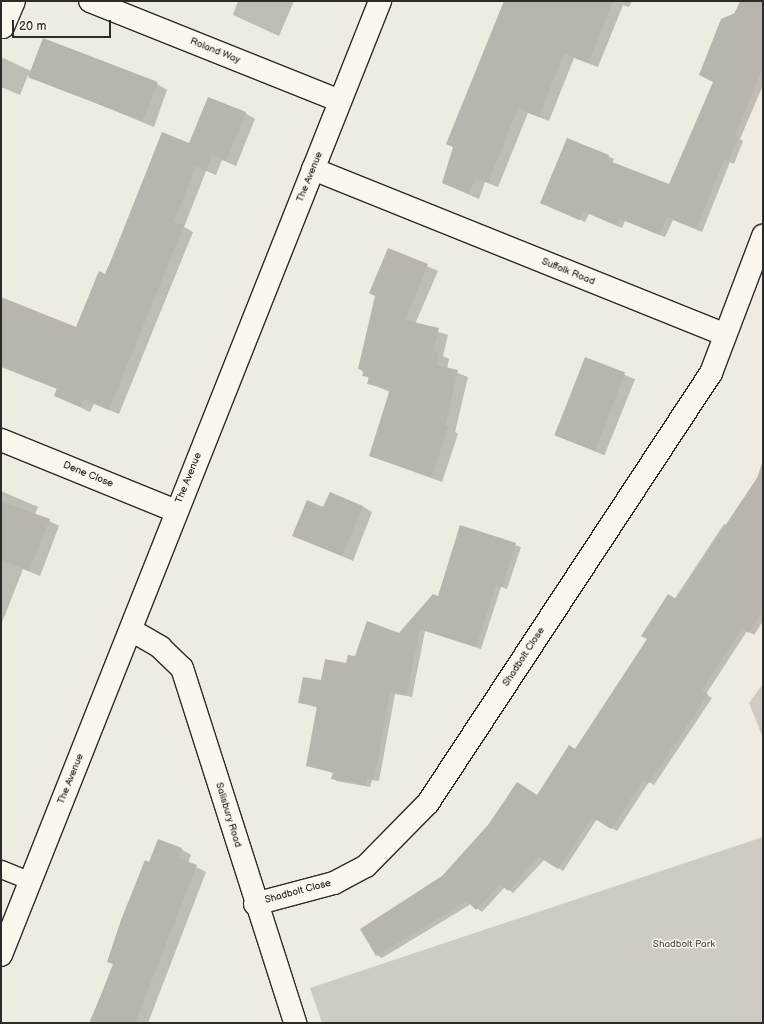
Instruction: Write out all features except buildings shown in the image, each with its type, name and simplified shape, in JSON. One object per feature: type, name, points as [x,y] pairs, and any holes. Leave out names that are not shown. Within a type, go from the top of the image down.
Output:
[{"type":"street","points":[[3,27],[14,1]]},
{"type":"street","name":"Roland Way","points":[[90,1],[340,101]]},
{"type":"street","name":"The Avenue","points":[[1,955],[176,511],[380,1]]},
{"type":"street","name":"Suffolk Road","points":[[313,169],[725,335]]},
{"type":"street","points":[[725,335],[763,236]]},
{"type":"street","name":"Shadbolt Close","points":[[255,904],[334,883],[366,866],[428,803],[711,373],[725,335]]},
{"type":"street","name":"Dene Close","points":[[1,440],[176,511]]},
{"type":"street","name":"Salisbury Road","points":[[130,630],[160,647],[182,668],[255,904],[295,1023]]},
{"type":"lane","points":[[1,869],[30,881]]},
{"type":"green space","points":[[763,684],[763,738],[749,703]]},
{"type":"green space","name":"Shadbolt Park","points":[[763,837],[763,1023],[322,1023],[310,988]]}]
